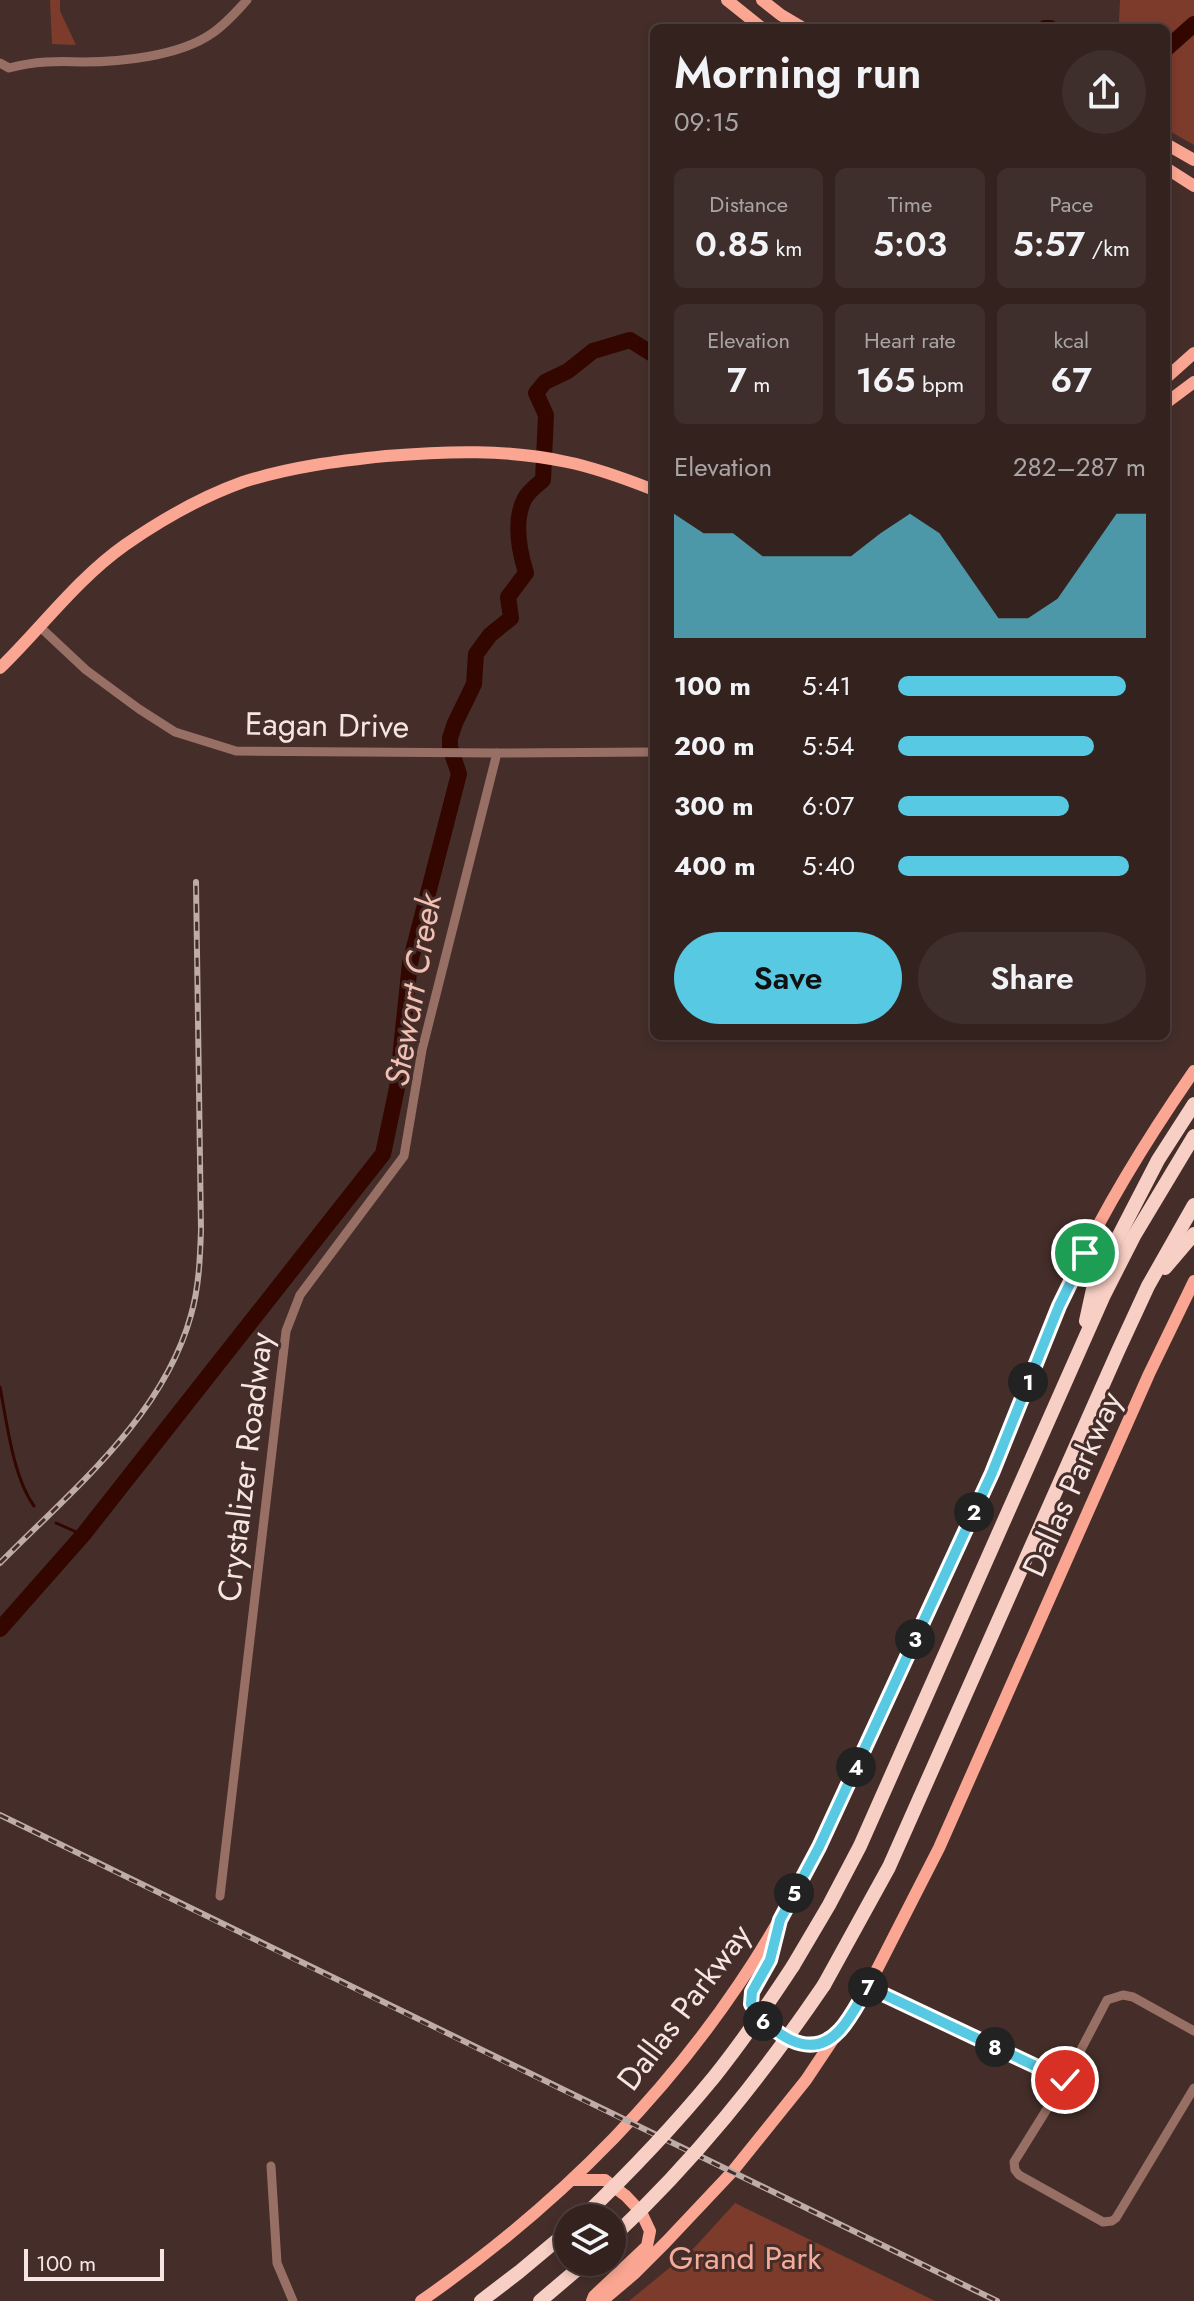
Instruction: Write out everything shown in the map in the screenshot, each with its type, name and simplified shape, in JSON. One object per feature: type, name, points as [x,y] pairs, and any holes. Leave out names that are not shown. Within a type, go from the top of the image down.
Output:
[{"type":"highway","points":[[1080,1350],[1093,1289],[1158,1160],[1194,1104]]},
{"type":"highway","points":[[596,2204],[635,2166],[748,2033],[829,1905],[860,1846],[1080,1350],[1134,1236],[1194,1136]]},
{"type":"highway","points":[[626,2224],[736,2107],[824,1985],[889,1867],[1148,1286],[1194,1205]]},
{"type":"highway","points":[[1148,1286],[1194,1234]]},
{"type":"highway","points":[[481,2301],[554,2243]]},
{"type":"highway","points":[[541,2301],[570,2276]]},
{"type":"main road","points":[[727,0],[757,24]]},
{"type":"main road","points":[[762,0],[796,24]]},
{"type":"main road","points":[[1170,146],[1194,160]]},
{"type":"main road","points":[[1170,171],[1194,186]]},
{"type":"main road","points":[[1170,374],[1194,353]]},
{"type":"main road","points":[[1170,400],[1194,382]]},
{"type":"main road","points":[[0,668],[77,586],[124,546],[181,510],[241,483],[275,473],[339,461],[468,451],[566,461],[611,473],[650,488]]},
{"type":"main road","name":"Dallas Parkway","points":[[421,2301],[497,2245],[573,2180],[630,2122],[677,2067],[740,1984],[780,1920],[819,1847],[992,1473],[1059,1306],[1085,1253],[1142,1148],[1194,1071]]},
{"type":"main road","name":"Dallas Parkway","points":[[602,2301],[656,2253],[732,2172],[806,2080],[868,1987],[939,1848],[1149,1374],[1194,1281]]},
{"type":"main road","points":[[780,1920],[770,1960],[752,1992],[751,2004],[764,2023],[801,2044],[810,2046],[822,2043],[839,2031]]},
{"type":"main road","points":[[573,2180],[605,2180],[641,2212],[650,2231],[647,2246],[592,2301]]},
{"type":"street","points":[[1,64],[9,68],[38,61],[108,61],[153,55],[210,35],[247,0]]},
{"type":"street","name":"Eagan Drive","points":[[39,626],[86,670],[130,704],[175,732],[221,747],[251,752],[650,752]]},
{"type":"street","name":"Crystalizer Roadway","points":[[220,1896],[286,1331],[300,1295],[404,1156],[422,1050],[497,753]]},
{"type":"street","points":[[868,1987],[1065,2080]]},
{"type":"street","points":[[1194,2031],[1133,1997],[1115,1996],[1107,2000],[1065,2080],[1014,2162],[1015,2170],[1103,2222],[1112,2221],[1194,2088]]},
{"type":"street","points":[[271,2166],[277,2263],[293,2301]]},
{"type":"green space","points":[[50,0],[60,0],[60,11],[76,45],[52,44]]},
{"type":"green space","points":[[1120,0],[1194,0],[1194,145],[1170,131],[1170,24],[1117,24]]},
{"type":"green space","name":"Grand Park","points":[[735,2203],[935,2301],[629,2301],[695,2247]]},
{"type":"waterway","name":"Stewart Creek","points":[[1170,45],[1194,24]]},
{"type":"waterway","name":"Stewart Creek","points":[[0,1629],[83,1535],[383,1154],[397,1088],[410,963],[459,774],[450,738],[474,684],[476,654],[490,635],[511,618],[508,597],[526,573],[519,545],[519,516],[527,495],[543,480],[546,415],[536,393],[545,382],[568,371],[593,351],[630,340],[650,352]]},
{"type":"waterway","points":[[0,1387],[16,1465],[34,1506]]},
{"type":"waterway","points":[[56,1523],[83,1535]]},
{"type":"railway","points":[[0,1563],[85,1479],[137,1419],[178,1352],[191,1315],[200,1262],[201,1230],[196,882]]},
{"type":"railway","points":[[0,1815],[997,2301]]},
{"type":"route","points":[[1065,2080],[868,1987],[839,2031],[822,2043],[810,2046],[792,2041],[764,2023],[751,2004],[752,1992],[770,1960],[780,1920],[819,1847],[992,1473],[1059,1306],[1085,1253]]}]
